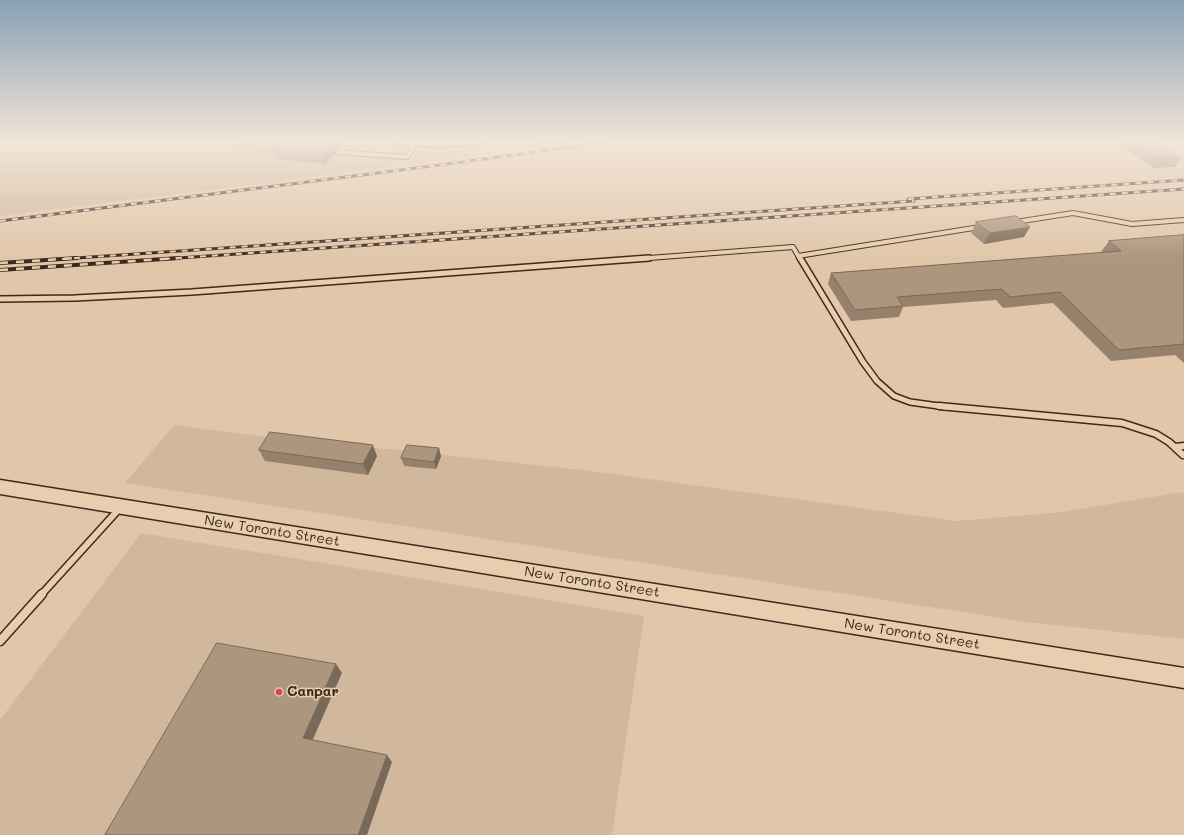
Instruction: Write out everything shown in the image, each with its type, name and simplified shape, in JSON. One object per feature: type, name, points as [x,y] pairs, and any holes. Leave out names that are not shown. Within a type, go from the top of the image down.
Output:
[{"type":"street","name":"New Toronto Street","points":[[0,487],[1184,678]]},
{"type":"lane","points":[[1021,228],[1014,222],[1073,213],[1132,224],[1184,220]]},
{"type":"lane","points":[[798,256],[983,227]]},
{"type":"lane","points":[[0,299],[75,298],[192,292],[793,247],[862,362],[877,381],[894,396],[910,402],[962,409],[1122,423],[1163,437],[1183,455]]},
{"type":"lane","points":[[1175,447],[1184,446]]},
{"type":"lane","points":[[0,641],[121,506]]},
{"type":"shaded area","points":[[0,181],[280,181],[0,216]]},
{"type":"shaded area","points":[[174,425],[328,445],[390,449],[591,471],[956,521],[1063,512],[1183,492],[1184,639],[1027,622],[125,483]]},
{"type":"shaded area","name":"Canpar","points":[[141,533],[644,616],[612,835],[0,835],[0,720]]},
{"type":"building","points":[[1016,216],[1030,227],[990,233],[976,222]]},
{"type":"building","points":[[1184,235],[1184,344],[1119,350],[1060,292],[1010,297],[1002,289],[897,297],[903,306],[855,310],[831,273],[1121,251],[1109,241]]},
{"type":"building","points":[[270,432],[373,445],[363,464],[259,450]]},
{"type":"building","points":[[407,445],[439,448],[434,462],[401,458]]},
{"type":"building","points":[[217,643],[336,664],[303,738],[387,755],[358,835],[105,835]]},
{"type":"railway","points":[[0,221],[315,181]]},
{"type":"railway","points":[[908,199],[1170,181]]},
{"type":"railway","points":[[164,259],[1184,189]]},
{"type":"railway","points":[[70,258],[914,201]]},
{"type":"railway","points":[[0,263],[70,258]]},
{"type":"railway","points":[[62,259],[70,258]]},
{"type":"railway","points":[[70,258],[77,258]]},
{"type":"railway","points":[[0,270],[179,258]]},
{"type":"place","name":"Canpar","points":[[279,692]]}]
